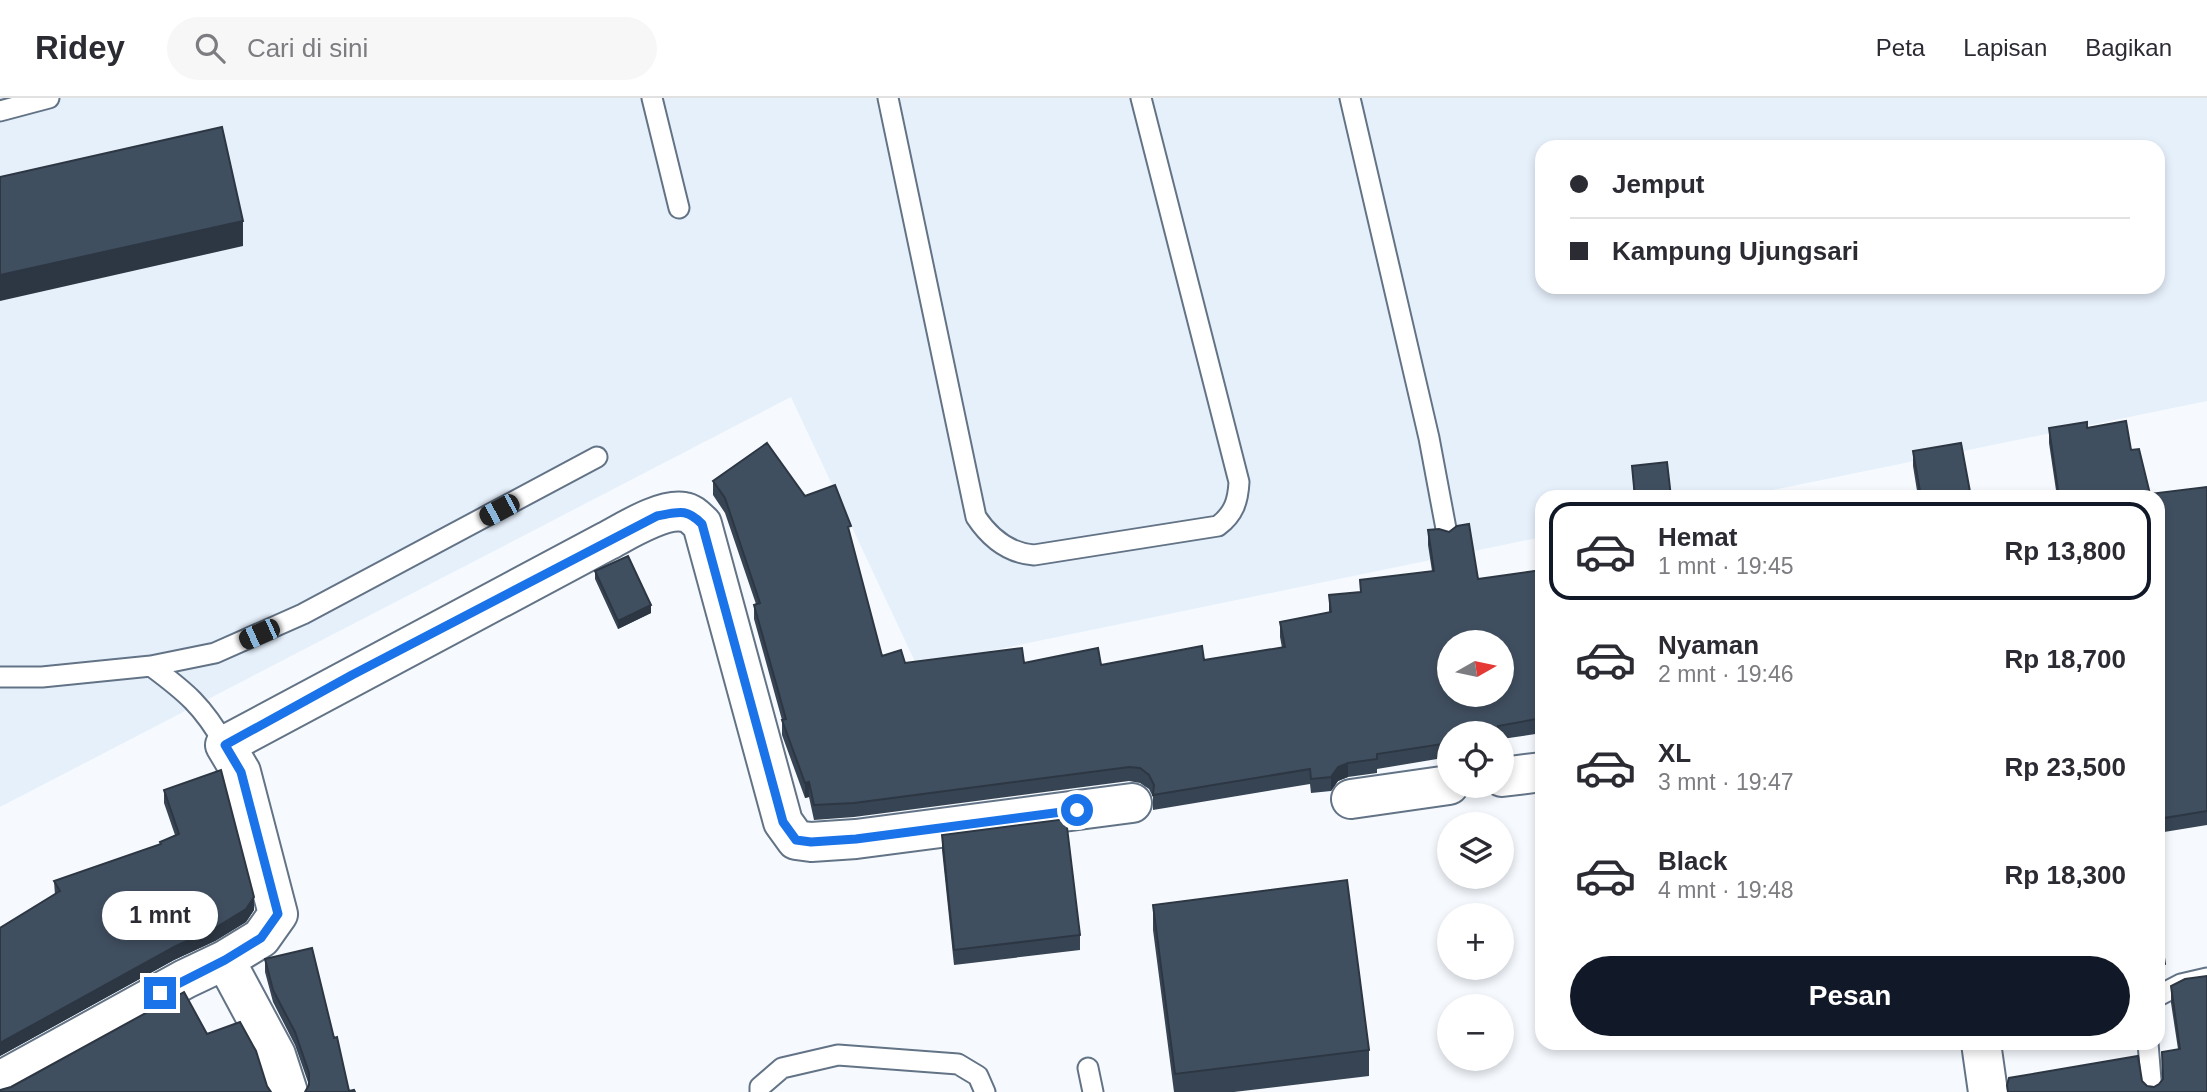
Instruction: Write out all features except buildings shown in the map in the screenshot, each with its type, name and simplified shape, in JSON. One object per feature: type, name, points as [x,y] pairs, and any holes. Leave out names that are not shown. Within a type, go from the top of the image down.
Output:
[{"type":"street","points":[[0,1081],[185,979],[225,960],[261,938],[278,914],[241,772],[225,745],[352,675],[657,516],[685,512],[702,524],[783,822],[796,840],[811,842],[856,839],[1132,803]]},
{"type":"street","points":[[1514,776],[1535,773]]},
{"type":"street","points":[[1351,799],[1437,787]]},
{"type":"street","points":[[225,960],[276,1055],[288,1092]]},
{"type":"street","points":[[1982,1050],[1988,1092]]},
{"type":"lane","points":[[0,111],[49,98]]},
{"type":"lane","points":[[652,98],[679,208]]},
{"type":"lane","points":[[888,98],[976,517],[992,537],[1006,548],[1034,555],[1218,526],[1231,515],[1238,498],[1239,482],[1141,98]]},
{"type":"lane","points":[[1350,98],[1429,438],[1447,534]]},
{"type":"lane","points":[[0,677],[42,677],[151,666],[215,653],[303,614],[597,457]]},
{"type":"lane","points":[[151,666],[183,690],[210,718],[225,745]]},
{"type":"lane","points":[[2165,992],[2181,984],[2207,978]]},
{"type":"lane","points":[[2149,1050],[2152,1092]]},
{"type":"lane","points":[[760,1092],[760,1087],[782,1068],[838,1055],[958,1064],[978,1076],[985,1092]]},
{"type":"lane","points":[[1088,1068],[1093,1092]]},
{"type":"shaded area","points":[[0,98],[2207,98],[2207,401],[1773,490],[1535,490],[1535,538],[917,666],[791,397],[0,807]]},
{"type":"route","points":[[160,993],[225,960],[261,938],[278,914],[241,772],[225,745],[352,675],[657,516],[685,512],[702,524],[783,822],[796,840],[811,842],[856,839],[1077,810]]}]
